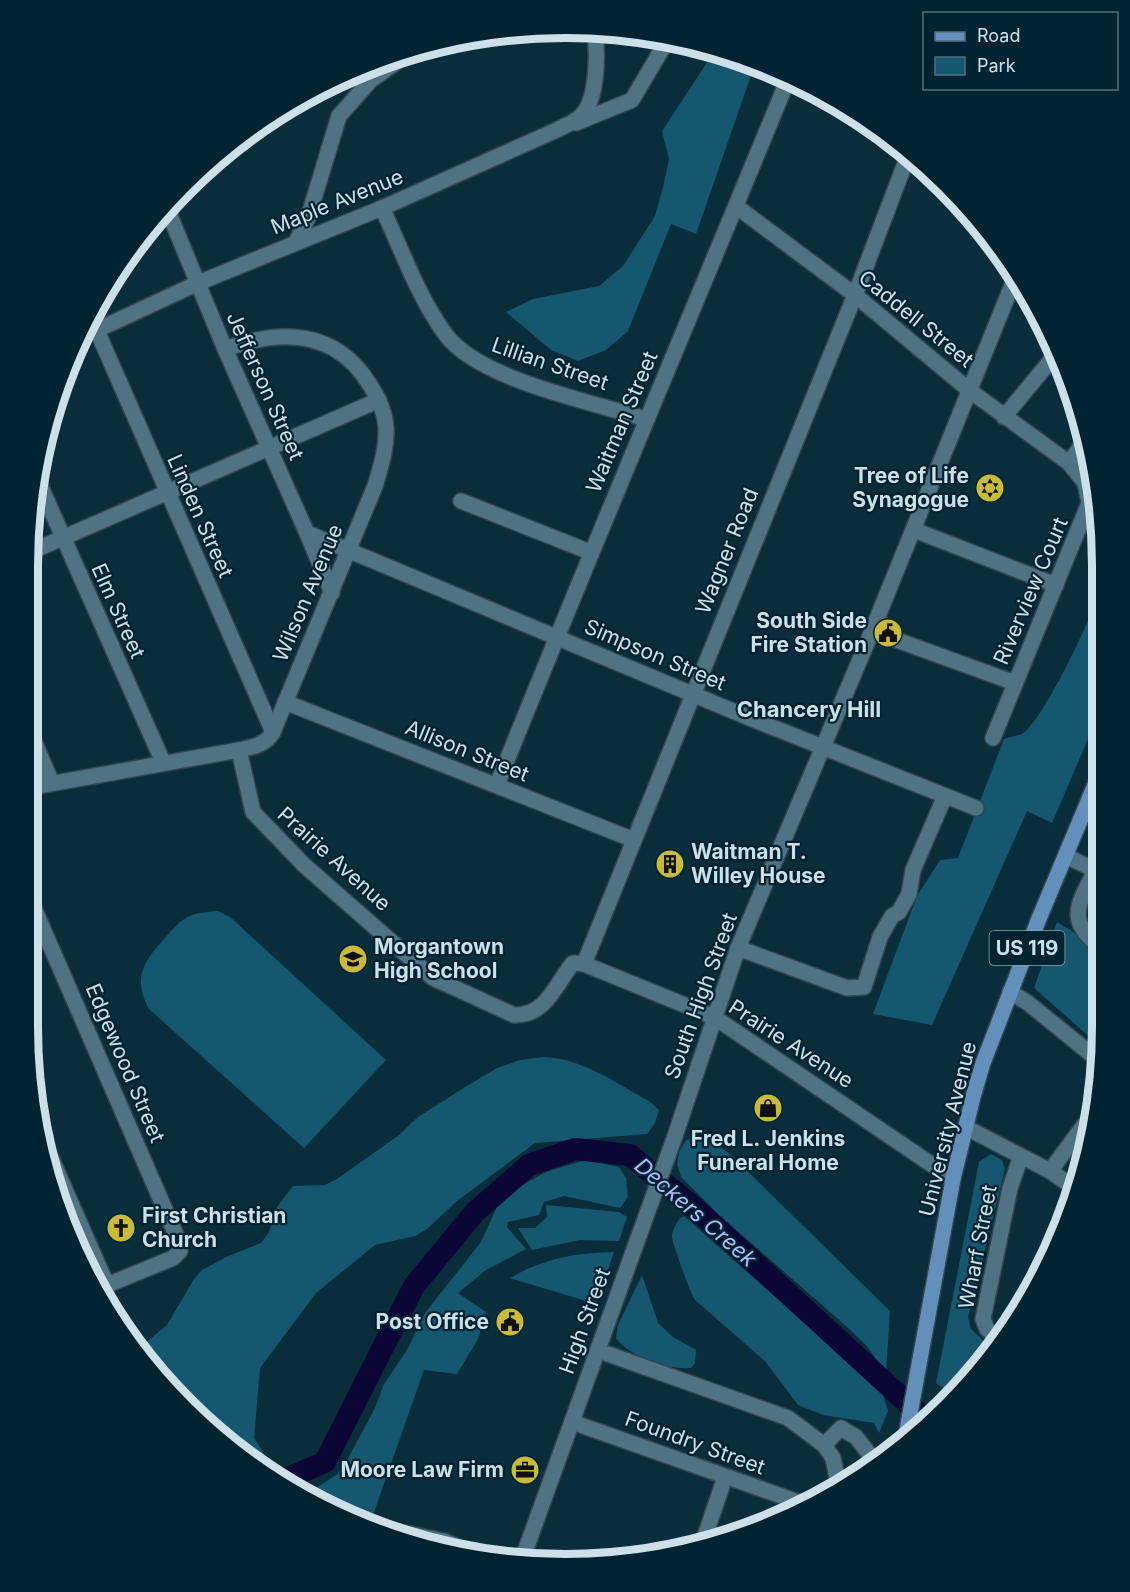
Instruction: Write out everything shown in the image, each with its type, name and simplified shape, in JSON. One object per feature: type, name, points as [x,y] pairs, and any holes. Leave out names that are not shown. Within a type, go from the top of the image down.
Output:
[{"type":"main road","name":"University Avenue","points":[[906,1429],[953,1179],[983,1063],[1092,793]]},
{"type":"street","name":"Maple Avenue","points":[[95,326],[382,208],[559,129],[580,117],[588,107],[596,72],[595,39]]},
{"type":"street","points":[[559,129],[632,100],[663,47]]},
{"type":"street","points":[[296,242],[308,218],[339,116],[370,81],[389,67]]},
{"type":"street","name":"Waitman Street","points":[[497,785],[590,552],[737,207],[785,86]]},
{"type":"street","name":"Wagner Road","points":[[584,964],[855,295],[906,162]]},
{"type":"street","name":"Caddell Street","points":[[737,207],[855,295],[1004,417],[1069,463]]},
{"type":"street","name":"Lillian Street","points":[[382,208],[427,303],[447,336],[483,366],[646,419]]},
{"type":"street","name":"Jefferson Street","points":[[169,215],[225,349],[333,592]]},
{"type":"street","name":"South High Street","points":[[688,1097],[738,948],[914,530],[1012,285]]},
{"type":"street","name":"Linden Street","points":[[92,331],[273,732]]},
{"type":"street","name":"Wilson Avenue","points":[[225,349],[252,339],[299,336],[345,354],[361,369],[379,400],[386,426],[385,453],[350,551],[273,732]]},
{"type":"street","points":[[1004,417],[1051,360]]},
{"type":"street","points":[[38,548],[379,400]]},
{"type":"street","points":[[1069,463],[1079,448]]},
{"type":"street","name":"Riverview Court","points":[[1069,463],[1085,483],[1088,500]]},
{"type":"street","name":"Elm Street","points":[[43,492],[163,762]]},
{"type":"street","points":[[461,501],[590,552]]},
{"type":"street","name":"Riverview Court","points":[[993,738],[1089,504]]},
{"type":"street","points":[[914,530],[1056,585]]},
{"type":"street","points":[[307,533],[350,551]]},
{"type":"street","name":"Simpson Street","points":[[350,551],[976,808]]},
{"type":"street","points":[[872,631],[1015,683]]},
{"type":"street","name":"Allison Street","points":[[285,702],[634,840]]},
{"type":"street","points":[[38,786],[239,750],[259,745],[273,732]]},
{"type":"street","name":"Prairie Avenue","points":[[239,750],[250,803],[253,812],[264,825],[304,865],[433,978],[514,1015],[524,1016],[543,1007],[573,963],[584,964],[714,1017],[953,1179]]},
{"type":"street","points":[[38,751],[52,783]]},
{"type":"street","points":[[738,948],[847,988],[857,990],[864,987],[880,937],[909,894],[913,870],[945,796]]},
{"type":"street","points":[[1066,856],[1092,869]]},
{"type":"street","points":[[1092,883],[1076,914],[1079,927],[1092,941]]},
{"type":"street","name":"Edgewood Street","points":[[38,917],[88,1029],[180,1251],[173,1258],[105,1286]]},
{"type":"street","points":[[1010,992],[1028,1003],[1091,1054]]},
{"type":"street","name":"High Street","points":[[525,1553],[688,1097]]},
{"type":"street","points":[[965,1127],[1050,1171],[1069,1184]]},
{"type":"street","points":[[1050,1171],[1082,1127]]},
{"type":"street","name":"Wharf Street","points":[[993,1335],[987,1329],[983,1319],[1010,1188],[1021,1156]]},
{"type":"street","points":[[61,1183],[98,1271]]},
{"type":"street","points":[[608,1354],[789,1418],[824,1445],[833,1458],[836,1479]]},
{"type":"street","name":"Foundry Street","points":[[572,1422],[796,1501]]},
{"type":"street","points":[[824,1445],[842,1428],[856,1437],[871,1456]]},
{"type":"street","points":[[705,1536],[725,1477]]},
{"type":"green space","points":[[710,58],[752,72],[696,234],[671,224],[628,331],[606,350],[578,361],[551,350],[506,312],[533,299],[599,286],[623,266],[655,216],[669,159],[662,131]]},
{"type":"green space","points":[[1092,611],[1092,730],[1052,823],[1027,811],[932,1025],[873,1014],[917,896],[940,860],[958,858],[1004,739],[1022,734],[1042,710]]},
{"type":"green space","points":[[218,911],[230,917],[386,1060],[304,1148],[149,1009],[144,998],[141,979],[151,954],[186,918]]},
{"type":"green space","points":[[1057,922],[1092,943],[1092,1039],[1034,988]]},
{"type":"green space","points":[[558,1058],[585,1067],[649,1101],[659,1110],[655,1123],[647,1134],[535,1143],[457,1201],[427,1229],[415,1236],[375,1245],[316,1293],[260,1368],[254,1438],[262,1450],[265,1461],[217,1424],[192,1400],[168,1375],[144,1344],[167,1325],[194,1279],[202,1270],[226,1257],[261,1243],[269,1232],[277,1207],[293,1186],[325,1185],[337,1179],[399,1135],[418,1117],[497,1068],[520,1060]]},
{"type":"green space","points":[[698,1136],[711,1140],[732,1156],[890,1311],[886,1373],[866,1345],[719,1215],[681,1177],[677,1164],[679,1152],[686,1140]]},
{"type":"green space","points":[[991,1154],[1002,1160],[1005,1169],[968,1317],[971,1329],[985,1342],[962,1375],[947,1391],[936,1383],[979,1162]]},
{"type":"green space","points":[[585,1160],[619,1167],[626,1178],[628,1197],[620,1208],[564,1196],[544,1202],[539,1215],[508,1222],[507,1227],[526,1249],[486,1270],[458,1293],[486,1312],[478,1339],[457,1374],[424,1370],[374,1512],[370,1517],[313,1490],[336,1475],[345,1464],[375,1408],[384,1384],[407,1350],[425,1313],[481,1242],[500,1200],[511,1191],[546,1172]]},
{"type":"green space","points":[[546,1205],[619,1212],[627,1217],[619,1241],[580,1240],[532,1250],[518,1228],[535,1228],[547,1217]]},
{"type":"green space","points":[[684,1216],[882,1392],[888,1411],[879,1433],[874,1423],[823,1415],[798,1405],[765,1361],[695,1300],[682,1270],[672,1237],[679,1219]]},
{"type":"green space","points":[[614,1252],[596,1304],[510,1278],[535,1266],[560,1258]]},
{"type":"green space","points":[[642,1275],[658,1323],[673,1337],[696,1350],[695,1363],[691,1368],[672,1367],[650,1361],[630,1351],[616,1338],[618,1325]]},
{"type":"waterway","name":"Deckers Creek","points":[[290,1477],[325,1462],[414,1286],[475,1212],[529,1165],[575,1149],[630,1155],[696,1209],[921,1416]]},
{"type":"place","name":"Tree of Life Synagogue","points":[[990,488]]},
{"type":"place","name":"South Side Fire Station","points":[[888,633]]},
{"type":"place","name":"Waitman T. Willey House","points":[[670,864]]},
{"type":"place","name":"Morgantown High School","points":[[353,959]]},
{"type":"place","name":"Fred L. Jenkins Funeral Home","points":[[768,1108]]},
{"type":"place","name":"First Christian Church","points":[[121,1228]]},
{"type":"place","name":"Post Office","points":[[510,1322]]},
{"type":"place","name":"Moore Law Firm","points":[[525,1470]]},
{"type":"district","name":"Chancery Hill","points":[[809,709]]}]
